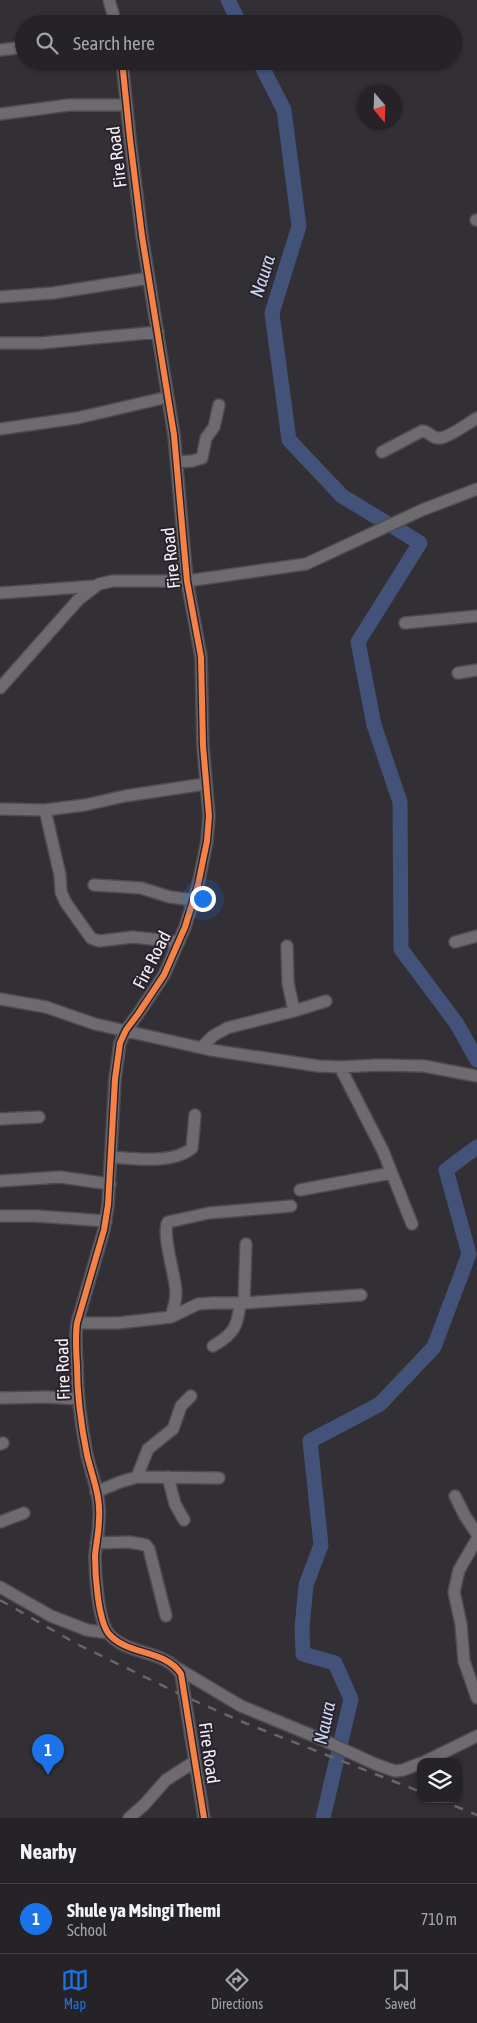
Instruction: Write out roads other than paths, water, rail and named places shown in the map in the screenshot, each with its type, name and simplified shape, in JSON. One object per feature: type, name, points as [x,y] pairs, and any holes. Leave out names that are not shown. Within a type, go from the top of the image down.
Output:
[{"type":"street","points":[[109,0],[113,15]]},
{"type":"street","points":[[0,50],[15,48]]},
{"type":"street","name":"Fire Road","points":[[108,1633],[101,1612],[95,1559],[100,1512],[86,1449],[78,1400],[77,1323],[106,1221],[110,1184],[116,1066],[120,1043],[126,1030],[154,991],[179,942],[194,900],[207,841],[208,816],[205,784],[201,657],[187,581],[177,462],[149,278],[123,70]]},
{"type":"street","points":[[0,114],[69,105],[126,105]]},
{"type":"street","points":[[0,297],[53,293],[149,278]]},
{"type":"street","points":[[0,343],[40,343],[158,332]]},
{"type":"street","points":[[0,430],[77,418],[168,397]]},
{"type":"street","points":[[177,462],[192,462],[202,458],[206,438],[214,426],[219,405]]},
{"type":"street","points":[[382,452],[422,431],[426,431],[433,437],[442,438],[477,418]]},
{"type":"street","points":[[0,593],[95,586],[113,580],[187,581],[306,564],[422,510],[477,489]]},
{"type":"street","points":[[0,688],[78,600],[95,586]]},
{"type":"street","points":[[405,623],[477,616]]},
{"type":"street","points":[[458,672],[477,670]]},
{"type":"street","points":[[0,808],[45,810],[205,784]]},
{"type":"street","points":[[45,810],[60,875],[61,892],[66,903],[91,938],[99,941],[133,937],[179,942]]},
{"type":"street","points":[[94,885],[141,888],[170,897],[194,900]]},
{"type":"street","points":[[455,942],[477,936]]},
{"type":"street","points":[[287,946],[288,983],[294,1012]]},
{"type":"street","points":[[0,999],[51,1009],[95,1024],[201,1048],[318,1066],[340,1068],[378,1065],[424,1066],[477,1076]]},
{"type":"street","points":[[201,1048],[213,1036],[227,1028],[294,1012],[326,1001]]},
{"type":"street","points":[[340,1068],[375,1133],[412,1224]]},
{"type":"street","points":[[111,1158],[158,1158],[185,1154],[192,1148],[195,1115]]},
{"type":"street","points":[[0,1119],[39,1117]]},
{"type":"street","points":[[300,1190],[391,1172]]},
{"type":"street","points":[[0,1181],[60,1177],[110,1184]]},
{"type":"street","points":[[171,1317],[176,1294],[166,1236],[165,1225],[168,1222],[209,1213],[291,1206]]},
{"type":"street","points":[[0,1216],[36,1216],[106,1221]]},
{"type":"street","points":[[213,1346],[234,1330],[238,1323],[242,1303],[246,1244]]},
{"type":"street","points":[[77,1323],[118,1323],[171,1317],[198,1304],[361,1296]]},
{"type":"street","points":[[137,1478],[148,1449],[173,1429],[181,1406],[191,1396]]},
{"type":"street","points":[[0,1398],[48,1397],[78,1400]]},
{"type":"street","points":[[168,1477],[175,1504],[184,1520]]},
{"type":"street","points":[[96,1492],[120,1482],[137,1478],[219,1478]]},
{"type":"street","points":[[455,1496],[464,1516],[477,1534]]},
{"type":"street","points":[[0,1522],[24,1514]]},
{"type":"street","points":[[477,1538],[459,1570],[454,1584],[454,1592],[462,1624],[464,1661],[477,1698]]},
{"type":"street","points":[[96,1543],[130,1542],[146,1545],[149,1550],[166,1616]]},
{"type":"street","points":[[0,1587],[51,1616],[87,1630],[108,1633],[127,1646],[160,1658],[241,1706],[375,1764],[395,1771],[417,1764]]},
{"type":"street","name":"Fire Road","points":[[177,1668],[181,1674],[186,1696],[194,1762],[204,1818]]},
{"type":"street","points":[[430,1758],[477,1736]]},
{"type":"street","points":[[129,1818],[144,1805],[166,1780],[194,1762]]},
{"type":"waterway","name":"Naura","points":[[228,0],[236,15]]},
{"type":"waterway","name":"Naura","points":[[264,70],[284,110],[299,226],[272,313],[289,440],[342,496],[388,524]]},
{"type":"waterway","points":[[394,527],[420,543],[358,642],[374,725],[400,802],[401,949],[457,1024],[477,1060]]},
{"type":"waterway","points":[[323,1818],[351,1699],[335,1663],[303,1654],[302,1628],[306,1585],[321,1545],[310,1441],[380,1404],[434,1347],[469,1254],[446,1170],[477,1147]]},
{"type":"railway","points":[[0,1600],[77,1644],[186,1697],[245,1723],[417,1790]]},
{"type":"railway","points":[[448,1803],[477,1815]]},
{"type":"place","name":"Shule ya Msingi Themi","points":[[48,1775]]}]
